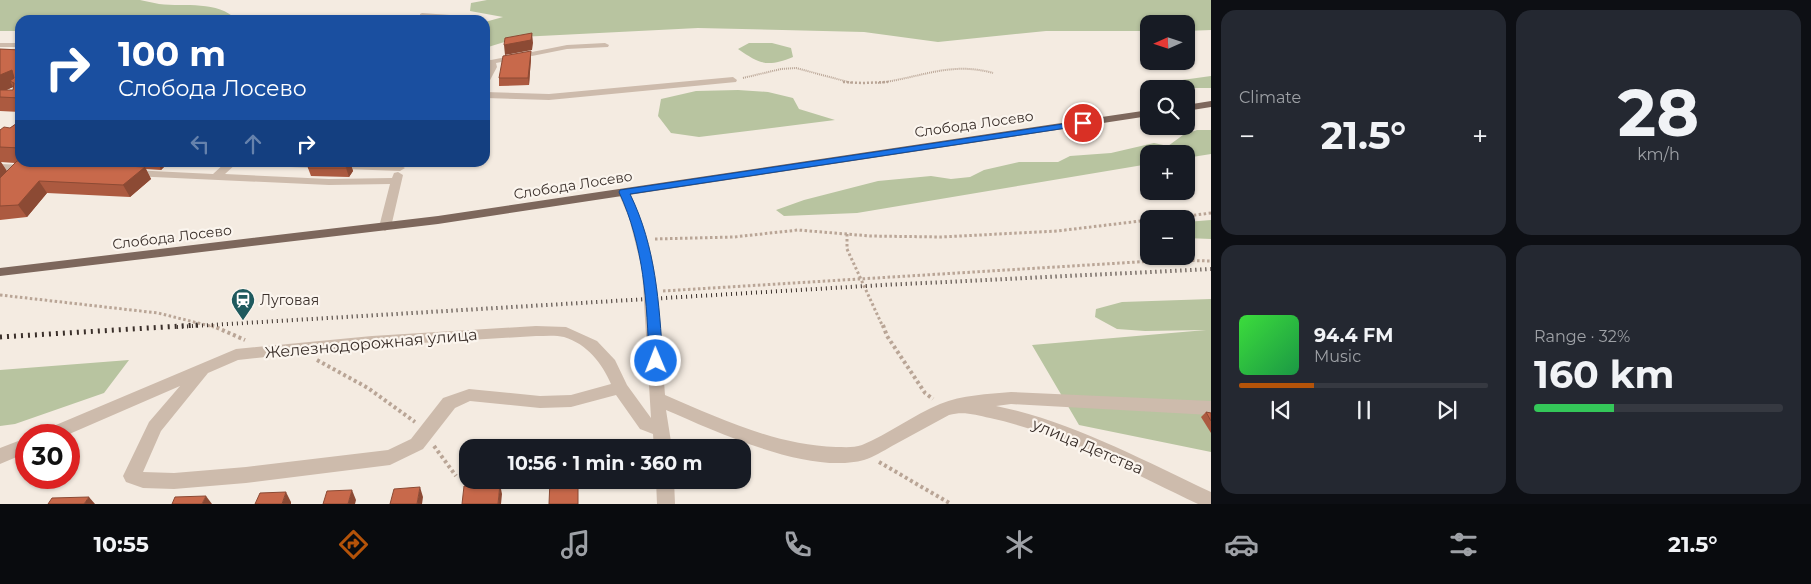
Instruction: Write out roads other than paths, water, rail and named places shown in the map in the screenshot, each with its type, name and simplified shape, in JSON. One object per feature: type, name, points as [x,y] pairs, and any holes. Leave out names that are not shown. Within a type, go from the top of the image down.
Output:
[{"type":"main road","points":[[1195,107],[1211,104]]},
{"type":"main road","name":"Слобода Лосево","points":[[0,272],[385,227],[1140,114]]},
{"type":"street","points":[[0,45],[15,45]]},
{"type":"street","points":[[490,62],[567,48],[605,45]]},
{"type":"street","points":[[490,95],[548,98],[733,80]]},
{"type":"street","points":[[0,167],[40,169]]},
{"type":"street","points":[[216,177],[227,167]]},
{"type":"street","points":[[385,227],[400,167]]},
{"type":"street","points":[[7,183],[21,168]]},
{"type":"street","points":[[118,172],[329,182],[396,181]]},
{"type":"street","points":[[624,192],[642,238],[653,292],[657,399],[662,439]]},
{"type":"street","name":"Железнодорожная улица","points":[[75,424],[236,355],[287,348],[479,334],[566,332],[592,345],[610,364],[620,388],[646,424],[662,430]]},
{"type":"street","points":[[205,368],[155,427],[132,476],[144,480],[174,481],[246,475],[390,457],[417,444],[441,410],[459,397],[492,396],[540,402],[571,401],[620,388]]},
{"type":"street","points":[[657,399],[733,431],[787,448],[819,454],[863,454],[953,407],[978,401],[1011,398],[1211,408]]},
{"type":"street","name":"улица Детства","points":[[953,407],[1027,419],[1100,449],[1211,501]]},
{"type":"street","points":[[0,456],[15,450]]},
{"type":"street","points":[[665,489],[666,504]]},
{"type":"railway","points":[[177,327],[883,285],[1211,269]]},
{"type":"railway","points":[[0,337],[198,325]]},
{"type":"place","name":"Луговая","points":[[243,321]]}]
